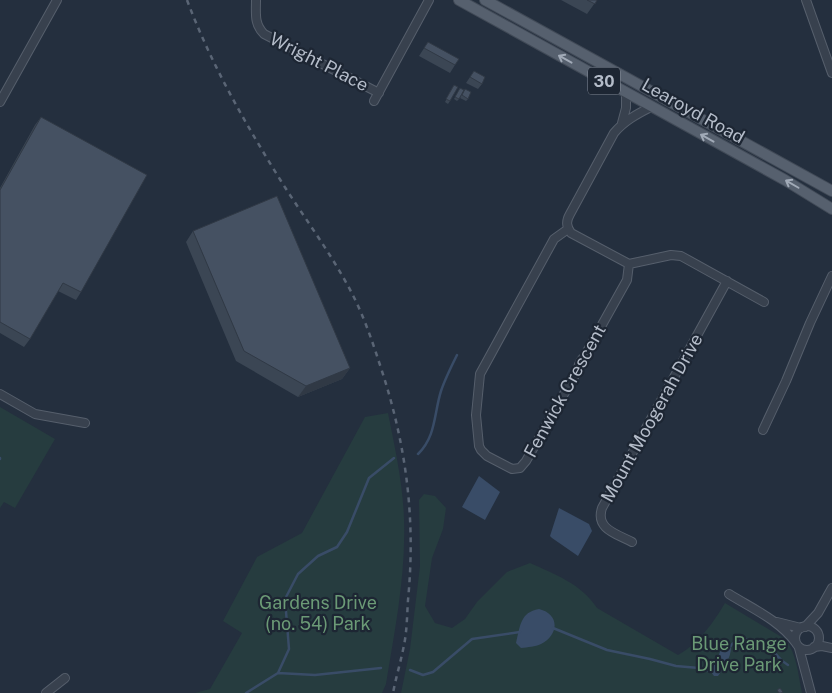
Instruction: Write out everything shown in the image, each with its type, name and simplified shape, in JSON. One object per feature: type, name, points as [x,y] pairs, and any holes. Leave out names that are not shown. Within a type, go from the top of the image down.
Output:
[{"type":"main road","name":"Learoyd Road","points":[[459,0],[785,180],[832,209]]},
{"type":"main road","name":"Learoyd Road","points":[[485,0],[832,191]]},
{"type":"street","points":[[0,102],[57,0]]},
{"type":"street","name":"Wright Place","points":[[256,0],[255,21],[258,29],[264,34],[379,92]]},
{"type":"street","name":"Wright Place","points":[[374,101],[429,0]]},
{"type":"street","points":[[806,0],[832,73]]},
{"type":"street","points":[[622,124],[622,116],[626,108],[626,92]]},
{"type":"street","points":[[651,107],[636,113],[614,133],[567,220],[568,229],[571,233],[629,264],[678,255],[764,302]]},
{"type":"street","name":"Fenwick Crescent","points":[[568,229],[554,239],[481,371],[476,419],[479,446],[487,456],[512,469],[520,468],[526,461],[576,375],[580,361],[627,280],[629,264]]},
{"type":"street","points":[[763,430],[832,276]]},
{"type":"street","name":"Mount Moogerah Drive","points":[[632,542],[607,528],[602,523],[600,516],[602,508],[727,281]]},
{"type":"street","points":[[0,394],[35,414],[85,423]]},
{"type":"street","points":[[811,693],[795,634],[818,613],[832,588]]},
{"type":"street","points":[[729,594],[775,622],[788,633],[798,646],[812,649],[822,646],[832,647]]},
{"type":"street","points":[[804,664],[806,655],[818,643],[818,613]]},
{"type":"street","points":[[775,622],[809,627],[832,647]]},
{"type":"street","points":[[46,693],[65,678]]},
{"type":"green space","points":[[0,407],[55,439],[15,508],[4,502],[0,508]]},
{"type":"green space","name":"Gardens Drive (no. 54) Park","points":[[388,413],[402,493],[404,540],[402,581],[386,684],[382,693],[195,693],[210,689],[242,633],[223,621],[257,557],[302,533],[365,417]]},
{"type":"green space","name":"Blue Range Drive Park","points":[[424,494],[435,496],[446,508],[443,529],[432,558],[425,606],[435,623],[452,628],[465,619],[477,602],[507,572],[530,563],[576,586],[584,592],[597,608],[678,655],[705,632],[725,603],[785,639],[795,658],[802,693],[401,693],[410,649],[420,566],[419,500]]},
{"type":"water","points":[[479,476],[500,492],[485,520],[462,507]]},
{"type":"water","points":[[559,508],[589,524],[592,531],[578,556],[550,536]]},
{"type":"water","points":[[539,609],[551,615],[555,625],[554,630],[547,640],[541,644],[521,648],[516,643],[522,621],[528,613]]},
{"type":"water","points":[[728,642],[731,645],[729,658],[718,676],[714,676],[711,672],[724,643]]},
{"type":"building","points":[[587,0],[597,0],[595,4]]},
{"type":"building","points":[[428,42],[459,59],[455,65],[424,48]]},
{"type":"building","points":[[474,71],[485,77],[482,84],[470,77]]},
{"type":"building","points":[[454,85],[458,87],[450,101],[446,99]]},
{"type":"building","points":[[460,88],[464,90],[459,99],[455,97]]},
{"type":"building","points":[[465,89],[471,92],[468,99],[462,95]]},
{"type":"building","points":[[41,117],[147,175],[81,292],[63,283],[30,339],[0,322],[0,190]]},
{"type":"building","points":[[277,196],[350,368],[306,386],[244,351],[193,231]]},
{"type":"building","points":[[780,688],[783,692],[779,693],[777,690]]},
{"type":"waterway","points":[[418,454],[428,440],[434,424],[441,391],[457,355]]},
{"type":"waterway","points":[[278,673],[289,649],[285,599],[298,574],[318,556],[337,547],[347,532],[369,478],[394,458]]},
{"type":"waterway","points":[[553,628],[607,650],[676,666],[710,671],[714,669]]},
{"type":"waterway","points":[[410,670],[423,675],[433,672],[472,639],[520,632]]},
{"type":"waterway","points":[[730,647],[739,640],[758,641],[769,647],[788,665]]},
{"type":"waterway","points":[[246,693],[278,673],[315,675],[381,668]]},
{"type":"railway","points":[[187,0],[196,24],[242,115],[353,295],[376,352],[388,392],[396,421],[407,480],[411,539],[406,634],[393,693]]}]
